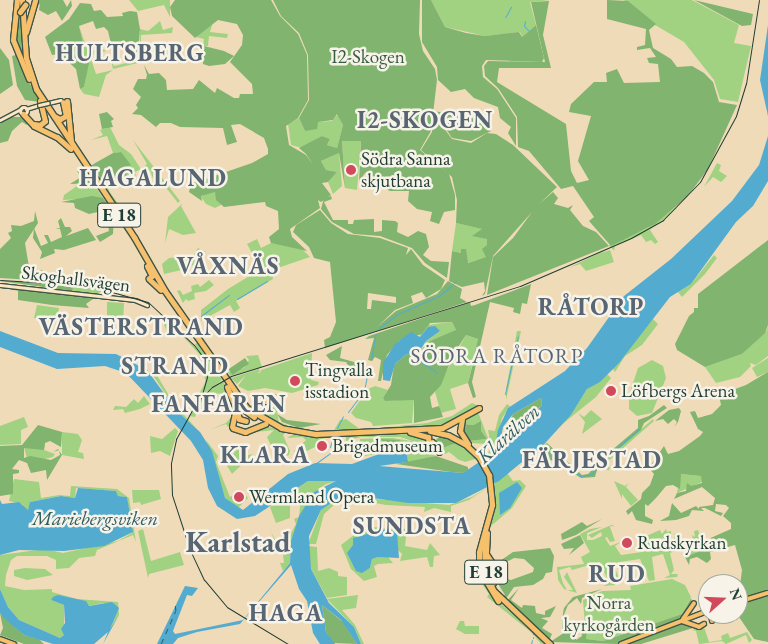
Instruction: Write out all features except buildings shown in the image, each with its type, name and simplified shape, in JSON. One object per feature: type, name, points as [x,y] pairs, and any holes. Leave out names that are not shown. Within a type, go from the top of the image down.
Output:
[{"type":"highway","name":"E 18","points":[[17,0],[14,40],[41,103],[129,229],[184,318],[232,390],[251,411],[273,425],[316,434],[427,429],[450,434],[469,444],[479,456],[488,473],[493,492],[491,514],[483,538],[484,572],[492,591],[503,604],[549,644]]},
{"type":"highway","points":[[25,42],[35,0]]},
{"type":"highway","name":"E 18","points":[[25,2],[25,42],[29,70],[41,103]]},
{"type":"highway","points":[[14,40],[20,12],[25,2]]},
{"type":"highway","points":[[41,103],[58,119],[67,114],[63,100]]},
{"type":"highway","points":[[63,100],[68,131],[74,151]]},
{"type":"highway","points":[[24,112],[35,125],[43,124],[45,116],[41,103]]},
{"type":"highway","points":[[12,114],[24,112],[74,151]]},
{"type":"highway","name":"E 18","points":[[74,151],[143,256],[163,292],[226,384],[254,415],[272,426],[297,434],[436,432],[451,436],[479,456]]},
{"type":"highway","points":[[143,256],[151,275],[149,279],[163,292]]},
{"type":"highway","points":[[184,318],[189,322],[194,320],[192,325],[197,338]]},
{"type":"highway","points":[[226,384],[234,402],[236,413],[233,427],[245,432],[265,424]]},
{"type":"highway","points":[[232,390],[247,404],[252,403],[256,399],[256,410],[273,425]]},
{"type":"highway","points":[[256,410],[258,401],[266,401]]},
{"type":"highway","points":[[234,402],[265,424],[297,434]]},
{"type":"highway","points":[[246,421],[239,420],[238,414],[241,410],[247,412]]},
{"type":"highway","points":[[427,429],[448,426],[479,410],[468,414],[460,423],[460,432],[469,444]]},
{"type":"highway","points":[[239,425],[240,430],[250,430],[258,426],[258,420]]},
{"type":"highway","points":[[408,432],[427,436],[431,441],[428,449],[438,436],[451,436]]},
{"type":"highway","points":[[432,442],[438,452]]},
{"type":"highway","name":"E 18","points":[[493,492],[483,550],[485,570],[495,593],[549,644]]},
{"type":"highway","points":[[488,528],[486,554],[497,591],[510,608]]},
{"type":"highway","points":[[483,538],[479,571],[490,591],[503,604]]},
{"type":"main road","points":[[0,120],[12,114],[24,112],[41,103],[63,100]]},
{"type":"main road","name":"Skoghallsvägen","points":[[0,284],[135,300],[147,305]]},
{"type":"main road","points":[[748,599],[768,593]]},
{"type":"main road","points":[[680,621],[688,615],[694,604]]},
{"type":"main road","points":[[688,615],[698,615]]},
{"type":"main road","points":[[623,644],[698,615]]},
{"type":"main road","points":[[680,621],[688,621],[699,627],[704,624]]},
{"type":"main road","points":[[0,639],[14,644]]},
{"type":"green space","points":[[37,0],[63,0],[67,7],[71,0],[72,6],[62,21],[56,11],[48,15],[39,10],[40,3],[33,13]]},
{"type":"green space","points":[[129,0],[170,0],[170,17],[164,5],[138,11]]},
{"type":"green space","points":[[175,0],[271,0],[280,16],[298,34],[307,55],[308,100],[298,118],[286,126],[289,145],[306,155],[313,165],[306,154],[299,148],[322,136],[330,139],[327,145],[337,148],[343,125],[337,114],[333,120],[318,122],[317,129],[305,131],[299,118],[309,100],[308,55],[299,33],[281,16],[273,0],[420,0],[419,34],[423,51],[435,69],[437,80],[431,131],[420,150],[449,174],[455,195],[455,210],[444,212],[439,224],[430,221],[432,212],[417,209],[408,201],[409,191],[390,191],[368,180],[365,173],[359,182],[361,141],[342,141],[345,188],[339,153],[321,161],[326,170],[337,172],[328,182],[322,183],[331,195],[321,202],[318,200],[320,208],[290,229],[292,237],[307,251],[271,243],[269,237],[279,229],[278,211],[266,206],[265,202],[224,207],[216,200],[215,192],[201,196],[202,201],[189,192],[191,184],[252,163],[268,154],[268,149],[264,138],[240,124],[231,125],[237,142],[227,145],[223,128],[180,127],[171,123],[160,123],[156,127],[141,115],[132,114],[138,108],[136,105],[141,97],[133,89],[138,79],[146,79],[147,75],[144,65],[149,74],[159,73],[166,80],[167,90],[193,89],[199,80],[215,93],[217,88],[234,98],[239,98],[240,94],[253,94],[252,84],[230,62],[242,45],[243,35],[237,24],[218,20],[195,38],[172,16],[170,7]]},
{"type":"green space","name":"I2-Skogen","points":[[422,0],[431,0],[445,27],[466,33],[485,36],[519,32],[522,37],[536,25],[544,58],[542,62],[486,60],[482,66],[483,77],[497,89],[516,118],[516,146],[508,133],[511,127],[500,118],[498,107],[474,98],[465,89],[451,92],[438,80],[437,67],[422,42]]},
{"type":"green space","points":[[431,0],[551,0],[530,2],[536,25],[522,37],[520,32],[485,36],[445,27]]},
{"type":"green space","points":[[607,0],[628,1],[656,24],[649,30],[653,48],[671,59],[677,67],[692,66],[704,73],[713,82],[719,102],[737,105],[708,169],[687,197],[655,224],[611,246],[589,221],[594,217],[573,186],[561,189],[529,151],[518,147],[517,117],[498,88],[485,76],[484,66],[488,61],[545,62],[531,2],[549,1],[543,35],[551,68],[499,68],[497,82],[566,124],[571,171],[577,183],[589,180],[578,161],[591,116],[569,112],[571,104],[594,82],[607,82],[606,73],[617,69],[624,83],[660,82],[658,64],[649,63],[647,58],[656,57],[650,48],[637,50],[637,47],[645,45],[646,29],[607,19]]},
{"type":"green space","points":[[624,0],[692,0],[739,25],[734,43],[751,46],[738,102],[720,99],[714,80],[684,42],[638,15]]},
{"type":"green space","points":[[694,0],[753,14],[751,25],[742,26]]},
{"type":"green space","points":[[80,3],[91,4],[94,11],[101,10],[107,17],[123,16],[122,13],[130,11],[137,12],[140,29],[137,61],[133,41],[111,44],[108,31],[104,27],[96,29],[93,21],[79,26],[84,47],[76,49],[81,55],[86,56],[89,63],[84,87],[80,89],[76,69],[60,54],[52,55],[45,37],[69,19]]},
{"type":"green space","points":[[22,12],[26,65],[15,44],[16,22]]},
{"type":"green space","points":[[160,21],[163,30],[173,27],[172,33],[141,35],[141,54],[146,61],[113,69],[111,60],[114,66],[139,60],[140,29],[148,31]]},
{"type":"green space","points":[[213,22],[210,32],[228,34],[227,38],[209,36],[208,46],[203,46],[204,39],[196,37]]},
{"type":"green space","points":[[79,26],[88,52],[101,48],[106,51],[90,56],[96,74],[113,70],[106,75],[99,97],[84,94],[80,89],[84,87],[88,63],[76,49],[84,47]]},
{"type":"green space","points":[[204,46],[224,51],[234,56],[225,64],[209,66],[203,64]]},
{"type":"green space","points":[[0,48],[9,60],[13,85],[0,94]]},
{"type":"green space","points":[[16,55],[40,102],[25,100],[17,86],[12,56]]},
{"type":"green space","points":[[434,111],[476,119],[491,131],[471,141],[452,138]]},
{"type":"green space","points":[[107,112],[114,119],[111,121],[113,127],[102,129],[99,114]]},
{"type":"green space","points":[[338,114],[343,125],[337,148],[327,145],[330,139],[322,136],[302,148],[291,145],[288,124],[299,118],[305,131],[318,122],[332,121]]},
{"type":"green space","points":[[434,115],[452,139],[471,143],[487,133],[496,134],[513,145],[557,187],[538,205],[553,192],[558,198],[554,204],[568,208],[573,205],[570,210],[583,226],[596,232],[609,246],[487,295],[493,257],[513,238],[532,212],[493,256],[485,294],[482,296],[485,291],[484,282],[462,287],[449,281],[452,251],[461,253],[461,249],[466,249],[468,263],[486,257],[482,249],[487,245],[487,239],[472,236],[482,229],[456,223],[457,200],[452,177],[421,150],[432,132]]},
{"type":"green space","points":[[8,117],[20,117],[29,123],[27,125],[22,122],[12,131],[8,141],[0,143],[0,122]]},
{"type":"green space","points":[[110,127],[119,145],[131,154],[141,169],[135,172],[136,177],[133,173],[127,176],[121,152],[113,153],[107,136],[91,140],[103,135],[100,130]]},
{"type":"green space","points":[[133,140],[180,201],[178,203],[164,185],[152,189],[155,185],[150,170],[145,172],[142,168],[147,164]]},
{"type":"green space","name":"Södra Sanna skjutbana","points":[[342,141],[361,141],[357,190],[345,188]]},
{"type":"green space","points":[[121,152],[131,165],[125,168],[127,176],[123,180],[105,183],[105,188],[90,166],[113,153]]},
{"type":"green space","points":[[339,153],[342,186],[333,194],[328,182],[337,172],[326,170],[321,161]]},
{"type":"green space","points":[[717,163],[721,165],[719,171],[727,176],[721,182],[713,177],[704,187]]},
{"type":"green space","points":[[82,168],[93,183],[70,184],[81,177],[77,171]]},
{"type":"green space","points":[[93,183],[103,198],[63,200],[64,195],[77,186]]},
{"type":"green space","points":[[104,183],[108,184],[109,191],[130,220],[142,218],[131,220],[130,224],[150,257],[102,186],[105,187]]},
{"type":"green space","points":[[207,192],[215,192],[221,205],[215,208],[206,204],[201,197]]},
{"type":"green space","points":[[92,196],[103,198],[114,213],[113,234],[100,242],[96,236],[109,231],[106,214],[102,211],[89,214],[75,208],[74,203],[61,202]]},
{"type":"green space","points":[[331,196],[332,199],[324,202],[333,220],[348,220],[348,224],[353,224],[354,220],[374,219],[374,232],[382,231],[382,220],[395,221],[398,223],[397,232],[408,237],[418,231],[426,234],[429,247],[423,255],[431,261],[449,262],[447,278],[425,263],[412,248],[380,236],[354,234],[332,222],[321,209],[324,198]]},
{"type":"green space","points":[[183,203],[181,206],[196,233],[183,235],[169,229],[165,243],[168,217]]},
{"type":"green space","points":[[677,208],[666,218],[671,215],[646,231],[653,228],[650,230],[658,242],[655,244],[651,240],[646,242],[641,235],[615,246],[614,251],[611,247],[637,236],[610,247],[609,245],[648,228]]},
{"type":"green space","points":[[320,210],[331,223],[348,234],[380,238],[408,248],[406,255],[411,249],[423,265],[445,280],[441,289],[426,298],[422,292],[411,296],[413,303],[395,310],[377,327],[396,311],[437,294],[448,281],[462,289],[460,298],[467,302],[325,348],[324,340],[330,337],[336,322],[330,262],[314,258],[309,247],[293,232],[296,225]],"holes":[[[368,293],[396,297],[396,303],[372,300],[371,309],[367,309]]]},
{"type":"green space","points":[[35,211],[38,223],[25,243],[29,267],[21,273],[24,276],[42,270],[49,281],[0,278],[0,249],[11,238],[8,233],[12,231],[11,225],[21,226],[34,221]]},
{"type":"green space","points":[[61,218],[65,227],[70,227],[72,231],[66,236],[88,228],[96,240],[64,250],[54,249],[55,253],[40,259],[42,252],[33,238],[34,228],[41,246],[48,243],[44,235],[48,235],[51,242],[62,237],[60,229],[55,229],[60,228],[58,221]]},
{"type":"green space","points":[[456,223],[483,229],[480,236],[487,239],[487,257],[467,263],[461,253],[452,251]]},
{"type":"green space","points":[[257,239],[261,248],[271,243],[300,247],[310,257],[263,273],[247,244]]},
{"type":"green space","points":[[768,240],[768,325],[765,333],[742,354],[705,367],[677,350],[675,344],[689,316],[694,312],[694,308],[698,308],[698,294]]},
{"type":"green space","points":[[198,248],[206,252],[200,255],[203,260],[186,269],[164,274],[162,264],[169,258],[193,256]]},
{"type":"green space","points":[[610,248],[601,253],[610,250],[614,262],[586,271],[580,264],[568,268]]},
{"type":"green space","points":[[714,255],[717,258],[705,274],[682,297],[678,292],[691,284]]},
{"type":"green space","points":[[272,273],[273,279],[236,301],[240,308],[234,312],[230,305],[201,321],[201,310],[228,289],[251,275]]},
{"type":"green space","points":[[209,280],[214,285],[206,291],[194,293],[195,299],[188,301],[186,299],[183,303],[177,291],[180,290],[183,295],[192,291],[191,286],[198,284],[200,287]]},
{"type":"green space","points":[[0,281],[9,281],[74,285],[72,291]]},
{"type":"green space","points":[[531,284],[527,304],[522,303],[520,314],[513,312],[514,308],[490,302],[472,382],[476,397],[473,398],[468,383],[473,363],[476,363],[473,359],[478,339],[466,335],[453,355],[441,385],[430,397],[432,408],[439,406],[443,417],[414,423],[414,400],[385,401],[383,398],[391,385],[394,365],[405,355],[419,352],[430,341],[456,330],[452,322],[430,323],[422,334],[399,341],[387,355],[381,381],[378,381],[381,360],[375,357],[372,361],[368,360],[374,338],[365,339],[369,336],[470,302],[471,306],[475,305]]},
{"type":"green space","points":[[74,285],[103,290],[97,294],[72,291]]},
{"type":"green space","points":[[0,286],[97,296],[86,304],[89,308],[52,305],[18,300],[18,291]]},
{"type":"green space","points":[[107,302],[124,303],[123,323],[107,315]]},
{"type":"green space","points":[[37,305],[59,308],[57,320],[34,318]]},
{"type":"green space","points":[[160,313],[196,348],[203,357],[206,367],[207,379],[205,388],[188,415],[206,381],[196,359],[201,356],[178,331],[168,335]]},
{"type":"green space","points":[[653,319],[658,324],[642,345],[625,356],[615,372],[612,368]]},
{"type":"green space","points":[[452,322],[456,330],[453,333],[430,341],[423,349],[426,341],[440,331],[428,327],[419,337],[427,325]]},
{"type":"green space","points":[[768,325],[768,356],[756,365],[750,363],[751,366],[740,377],[716,383],[705,367],[742,354],[767,330]]},
{"type":"green space","points":[[517,331],[521,331],[506,400],[506,389]]},
{"type":"green space","points":[[466,335],[478,339],[468,383],[450,389],[456,409],[441,413],[435,392]]},
{"type":"green space","points":[[197,343],[222,380],[204,394],[207,367],[195,344]]},
{"type":"green space","points":[[342,346],[340,358],[361,364],[353,373],[346,362],[330,360],[326,355]]},
{"type":"green space","points":[[312,353],[311,380],[319,382],[318,385],[292,393],[265,388],[248,391],[238,386],[246,375],[237,384],[231,378],[259,369],[260,372],[257,372],[260,373],[261,370]]},
{"type":"green space","points":[[258,355],[262,367],[230,376],[228,372],[244,368],[249,360],[246,356]]},
{"type":"green space","points":[[245,358],[249,364],[232,375],[228,369]]},
{"type":"green space","points":[[768,358],[768,372],[757,377],[752,368]]},
{"type":"green space","points":[[652,360],[663,366],[666,378],[652,413],[637,416],[629,409],[629,395],[638,368]]},
{"type":"green space","points":[[150,371],[155,372],[174,404],[197,429],[177,411]]},
{"type":"green space","points":[[768,372],[768,592],[748,598],[748,574],[741,574],[735,545],[710,552],[711,559],[707,563],[697,557],[690,559],[689,565],[685,557],[703,550],[697,544],[731,529],[731,523],[723,516],[729,508],[726,505],[716,504],[715,511],[723,513],[721,516],[701,508],[704,511],[692,510],[689,516],[676,520],[660,521],[669,516],[672,503],[681,513],[696,506],[699,509],[699,507],[713,505],[715,498],[702,487],[674,499],[677,493],[686,491],[687,483],[691,486],[702,483],[701,476],[681,474],[680,489],[673,485],[666,486],[648,506],[645,504],[645,516],[653,520],[652,524],[636,520],[632,511],[628,515],[626,511],[641,499],[642,493],[650,485],[654,474],[649,468],[664,446],[668,454],[679,451],[703,432],[698,429],[690,412],[695,411],[698,418],[712,414],[721,405],[719,395],[746,385]]},
{"type":"green space","points":[[607,374],[611,378],[596,397],[560,426],[544,445],[519,465],[571,415],[587,389]]},
{"type":"green space","points":[[223,381],[235,406],[233,425],[228,427],[226,424],[209,430],[226,423],[232,416],[234,408],[226,394],[209,393],[199,405],[195,417],[189,416],[205,394]]},
{"type":"green space","points":[[375,386],[388,390],[383,398],[386,401],[414,399],[412,423],[373,426],[371,422],[356,418],[351,413],[368,389]]},
{"type":"green space","points":[[268,392],[278,395],[274,397],[279,422],[301,431],[331,433],[299,432],[263,417],[270,411],[271,406],[262,394]]},
{"type":"green space","points":[[144,396],[150,404],[140,409],[125,413],[123,409],[113,410],[115,406],[126,407],[134,399],[138,403]]},
{"type":"green space","points":[[541,398],[542,405],[504,440],[502,437],[513,414]]},
{"type":"green space","points":[[472,403],[479,406],[449,425],[333,432],[340,420],[346,419],[361,430],[427,423],[452,416]]},
{"type":"green space","points":[[507,404],[510,406],[502,418],[496,447],[485,461],[491,446],[488,430],[495,431],[499,415]]},
{"type":"green space","points":[[664,405],[667,408],[644,423],[641,430],[603,462],[605,456],[638,428],[638,420],[649,416]]},
{"type":"green space","points":[[679,408],[681,411],[678,422],[674,427],[677,422],[674,419],[668,424],[663,419],[655,421],[669,410]]},
{"type":"green space","points":[[591,410],[602,419],[582,434],[585,422],[578,413],[584,417]]},
{"type":"green space","points":[[478,412],[488,438],[488,444],[470,443],[468,441],[487,439],[474,425],[462,424],[463,418]]},
{"type":"green space","points":[[277,414],[287,420],[321,424],[299,428],[282,422]]},
{"type":"green space","points":[[24,417],[28,427],[21,430],[21,444],[0,445],[0,426]]},
{"type":"green space","points":[[653,419],[654,421],[606,463],[610,468],[608,471],[603,462]]},
{"type":"green space","points":[[481,421],[481,431],[487,439],[468,441],[462,434],[462,424],[474,425]]},
{"type":"green space","points":[[38,425],[62,432],[61,447],[50,441],[45,443],[44,450],[24,448],[24,458],[30,456],[51,460],[60,455],[59,451],[62,455],[47,480],[46,470],[31,473],[27,463],[19,460],[12,469],[19,470],[19,473],[13,474],[13,494],[0,496],[0,446],[22,445]]},
{"type":"green space","points":[[265,425],[285,433],[283,435],[290,451],[289,455],[277,459],[267,437],[274,430],[246,433]]},
{"type":"green space","points":[[175,428],[178,431],[170,456],[160,451],[151,453],[150,436],[162,439]]},
{"type":"green space","points":[[62,432],[78,434],[82,440],[78,452],[83,453],[84,459],[62,455]]},
{"type":"green space","points":[[396,433],[427,437],[428,446],[400,437],[361,437],[346,441],[346,436]]},
{"type":"green space","points":[[292,435],[332,436],[332,438],[324,438],[315,447],[297,456],[294,451],[306,440],[302,437],[287,438]]},
{"type":"green space","points":[[439,437],[447,437],[459,442],[437,450],[433,443]]},
{"type":"green space","points":[[393,438],[411,441],[419,443],[429,448],[409,441],[443,457],[418,446],[436,456],[407,463],[405,449],[415,444],[382,439],[383,443],[393,444],[394,450],[356,458],[356,451],[359,456],[392,447],[362,448],[359,446],[373,446],[380,442],[359,445],[360,439]]},
{"type":"green space","points":[[381,439],[398,440],[415,445],[394,450],[393,444],[384,444]]},
{"type":"green space","points":[[206,440],[218,456],[216,462],[230,497],[241,490],[248,498],[238,508],[225,498]]},
{"type":"green space","points":[[459,442],[479,458],[465,462],[454,458],[458,459],[449,452],[445,454],[437,450]]},
{"type":"green space","points":[[45,443],[44,450],[55,454],[53,457],[28,463],[24,447]]},
{"type":"green space","points":[[547,443],[582,475],[588,474],[599,463],[595,477],[581,478],[554,461],[546,459],[543,463],[541,460],[546,455],[540,448]]},
{"type":"green space","points":[[232,444],[236,452],[237,446],[241,457],[253,454],[232,474],[224,461],[229,459],[228,454],[231,457],[230,454],[235,453],[226,447]]},
{"type":"green space","points":[[436,456],[468,467],[468,470],[474,467],[463,473],[396,464]]},
{"type":"green space","points":[[507,473],[513,481],[520,480],[526,486],[512,508],[491,526],[495,509],[494,484]]},
{"type":"green space","points":[[680,474],[701,476],[704,481],[677,493]]},
{"type":"green space","points":[[14,479],[39,482],[41,498],[59,495],[70,496],[71,486],[117,489],[129,498],[136,542],[133,535],[97,550],[95,556],[79,558],[69,568],[56,569],[56,560],[47,556],[17,556],[11,560],[6,575],[5,586],[24,590],[52,589],[52,592],[77,599],[118,602],[119,615],[110,629],[116,613],[104,603],[88,606],[83,601],[58,596],[51,600],[64,605],[64,635],[60,638],[19,620],[8,607],[0,589],[0,555],[45,549],[63,553],[118,541],[132,533],[127,497],[118,496],[116,491],[76,488],[75,498],[61,496],[30,502],[30,509],[26,510],[22,504],[9,501]]},
{"type":"green space","points":[[323,479],[337,481],[326,484],[315,492],[299,517],[300,506],[295,501],[290,502],[290,518],[276,523],[270,507],[308,481]]},
{"type":"green space","points":[[614,481],[625,486],[629,483],[626,487],[638,500],[631,506],[622,494],[622,499]]},
{"type":"green space","points":[[490,486],[469,500],[451,506],[451,512],[434,508],[424,512],[425,507],[386,505],[343,497],[324,514],[316,544],[308,544],[321,510],[339,496],[449,505],[472,497]]},
{"type":"green space","points":[[132,490],[159,490],[161,499],[141,505],[140,502],[133,503]]},
{"type":"green space","points":[[299,517],[291,543],[275,542],[271,532],[276,541],[289,537],[296,524],[294,519]]},
{"type":"green space","points":[[602,519],[576,535],[562,540],[561,534],[582,522],[587,526]]},
{"type":"green space","points":[[612,525],[610,527],[615,541],[610,542],[607,537],[605,538],[610,546],[621,542],[615,546],[621,555],[649,551],[643,538],[643,529],[644,537],[660,530],[662,534],[666,529],[667,532],[671,531],[671,541],[667,542],[662,537],[664,545],[674,544],[674,532],[677,543],[681,542],[683,547],[694,544],[692,535],[695,537],[694,531],[698,530],[702,541],[696,544],[703,550],[688,556],[687,547],[670,553],[674,570],[671,574],[678,574],[677,577],[664,578],[670,575],[663,554],[652,557],[655,580],[649,581],[640,559],[613,563],[620,581],[615,582],[615,585],[603,586],[609,583],[600,562],[572,570],[570,567],[559,570],[567,590],[564,589],[558,580],[557,567],[584,564],[581,557],[590,552],[580,534],[590,529],[602,527],[587,533],[587,540],[593,540],[602,536],[601,532],[592,538],[588,535]]},
{"type":"green space","points":[[370,527],[407,529],[405,546],[427,550],[430,543],[440,555],[434,556],[433,567],[430,567],[427,557],[400,561],[402,554],[397,549],[397,532],[361,535],[363,572],[370,568],[372,559],[378,557],[388,557],[393,563],[374,566],[377,577],[364,581],[351,569],[341,545],[359,531]]},
{"type":"green space","points":[[143,529],[151,561],[180,552],[184,565],[149,574],[148,578],[138,531]]},
{"type":"green space","points":[[580,535],[584,543],[569,555],[574,548],[564,549],[561,544]]},
{"type":"green space","points":[[279,545],[291,545],[290,563],[283,571],[280,563],[284,563],[283,554],[277,554],[285,551],[285,547],[276,547]]},
{"type":"green space","points":[[308,546],[317,547],[318,571],[329,568],[338,572],[338,576],[347,577],[347,595],[327,598],[311,569]]},
{"type":"green space","points":[[550,548],[554,556],[552,572],[546,573],[543,579],[533,585],[514,587],[505,600],[501,596],[505,595],[493,576],[511,580],[533,572],[534,568],[524,559],[514,558],[495,568],[496,564],[513,552]]},
{"type":"green space","points":[[25,568],[45,569],[53,575],[27,580],[14,576],[14,570]]},
{"type":"green space","points":[[567,572],[577,593],[567,590],[573,590],[564,577]]},
{"type":"green space","points":[[479,573],[493,597],[546,643],[541,644],[531,632],[487,597],[489,594],[476,575],[468,578],[469,582],[463,576]]},
{"type":"green space","name":"Norra kyrkogården","points":[[672,579],[685,585],[691,597],[682,614],[603,641],[586,639],[583,600],[602,591],[631,590],[630,586]]},
{"type":"green space","points":[[519,588],[511,600],[522,608],[523,605],[535,606],[536,613],[545,615],[545,611],[556,606],[550,617],[541,618],[548,621],[542,628],[552,634],[549,641],[506,602]]},
{"type":"green space","points":[[602,589],[582,598],[581,604],[577,598],[568,605],[563,617],[569,627],[562,631],[563,613],[564,608],[573,597]]},
{"type":"green space","points":[[768,594],[768,642],[754,639],[744,624],[748,624],[748,601]]},
{"type":"green space","points":[[358,595],[356,608],[342,610],[355,625],[364,644],[361,644],[354,627],[327,599]]},
{"type":"green space","points":[[691,598],[692,602],[685,617],[618,644],[550,642],[576,625],[576,640],[582,636],[581,630],[587,627],[586,639],[603,641],[682,614]]},
{"type":"green space","points":[[322,605],[343,622],[357,644],[333,643],[326,632]]},
{"type":"green space","points":[[0,613],[24,635],[39,639],[44,644],[24,644],[0,635],[3,628]]},
{"type":"green space","points":[[460,621],[464,621],[465,626],[479,626],[479,634],[465,634],[456,629]]},
{"type":"green space","points":[[687,622],[693,628],[641,644],[627,644],[679,623]]},
{"type":"green space","points":[[708,625],[704,627],[709,642],[722,640],[721,636],[728,633],[730,638],[747,632],[752,640],[749,643],[746,635],[726,644],[722,641],[699,644],[696,631],[692,630]]},
{"type":"water","points":[[768,25],[768,116],[760,80]]},
{"type":"water","points":[[768,136],[768,181],[753,206],[736,222],[691,284],[670,297],[619,363],[600,382],[587,389],[571,415],[544,444],[499,481],[456,503],[408,503],[344,494],[321,510],[309,536],[311,569],[329,603],[354,627],[361,644],[357,644],[341,620],[322,605],[326,632],[335,644],[320,644],[313,633],[307,601],[299,589],[291,565],[240,624],[197,632],[178,638],[173,644],[157,644],[185,586],[198,588],[192,596],[187,595],[173,631],[175,634],[243,620],[290,563],[291,541],[299,516],[314,492],[336,481],[308,481],[255,516],[237,519],[217,506],[208,488],[203,460],[191,441],[126,373],[105,366],[57,369],[0,347],[0,331],[58,353],[116,354],[147,370],[177,411],[200,432],[212,451],[225,498],[243,510],[288,474],[315,463],[352,464],[379,454],[406,451],[408,462],[379,466],[463,473],[494,452],[498,430],[508,408],[565,371],[587,348],[624,296],[671,259],[732,201],[759,165]],"holes":[[[541,398],[542,405],[508,440],[500,443],[503,427],[513,414]]]},
{"type":"water","points":[[435,326],[440,331],[426,341],[419,352],[405,355],[395,364],[390,381],[383,380],[383,363],[395,344],[411,332],[420,337],[428,327]]},
{"type":"water","points":[[517,482],[522,488],[510,508],[500,515],[499,493]]},
{"type":"water","name":"Mariebergsviken","points":[[78,488],[116,491],[118,496],[127,497],[133,532],[104,546],[64,551],[19,550],[0,555],[0,500],[2,504],[19,502],[28,510],[30,502],[61,496],[75,498]]},
{"type":"water","points":[[384,529],[397,532],[399,558],[378,557],[372,559],[370,568],[362,573],[356,571],[347,553],[353,545],[353,538]]},
{"type":"water","points":[[0,589],[8,607],[19,620],[60,638],[64,635],[61,629],[65,623],[64,605],[51,600],[58,595],[86,601],[89,606],[112,602],[119,608],[110,629],[119,615],[103,644],[108,632],[94,644],[53,644],[24,635],[4,618],[0,613]]},
{"type":"waterway","points":[[508,12],[511,7]]},
{"type":"waterway","points":[[505,17],[508,13]]},
{"type":"waterway","points":[[525,21],[524,26],[528,30]]},
{"type":"waterway","points":[[237,299],[267,281]]},
{"type":"waterway","points":[[379,328],[396,315],[440,295],[453,284]]},
{"type":"waterway","points":[[201,316],[229,295]]},
{"type":"waterway","points":[[505,394],[518,336]]},
{"type":"waterway","points":[[371,360],[375,337]]},
{"type":"waterway","points":[[417,354],[423,363],[438,373]]},
{"type":"waterway","points":[[348,412],[364,391],[369,365]]},
{"type":"waterway","points":[[337,428],[343,416]]},
{"type":"waterway","points":[[604,459],[639,429]]},
{"type":"waterway","points":[[330,447],[333,437]]},
{"type":"waterway","points":[[546,446],[553,456],[581,476],[592,474],[598,465]]},
{"type":"waterway","points":[[315,464],[333,451]]},
{"type":"waterway","points":[[531,644],[532,640]]},
{"type":"ferry route","points":[[161,644],[176,611],[175,603]]},
{"type":"railway","points":[[288,644],[227,607],[204,580],[190,550],[172,495],[171,463],[176,439],[196,403],[212,387],[231,376],[520,286],[631,238],[663,220],[700,182],[736,116],[746,84],[759,0]]},
{"type":"railway","points":[[0,280],[87,285],[148,302],[194,345],[203,357],[207,377],[202,395]]},
{"type":"place","name":"Södra Sanna skjutbana","points":[[351,170]]},
{"type":"place","name":"Tingvalla isstadion","points":[[295,381]]},
{"type":"place","name":"Löfbergs Arena","points":[[611,391]]},
{"type":"place","name":"Brigadmuseum","points":[[322,446]]},
{"type":"place","name":"Wermland Opera","points":[[239,497]]},
{"type":"place","name":"Rudskyrkan","points":[[627,543]]},
{"type":"district","name":"HULTSBERG","points":[[130,53]]},
{"type":"district","name":"I2-SKOGEN","points":[[425,120]]},
{"type":"district","name":"HAGALUND","points":[[153,178]]},
{"type":"district","name":"VÅXNÄS","points":[[228,266]]},
{"type":"district","name":"RÅTORP","points":[[591,307]]},
{"type":"district","name":"VÄSTERSTRAND","points":[[141,327]]},
{"type":"district","name":"SÖDRA RÅTORP","points":[[497,356]]},
{"type":"district","name":"STRAND","points":[[175,366]]},
{"type":"district","name":"FANFAREN","points":[[219,404]]},
{"type":"district","name":"KLARA","points":[[265,455]]},
{"type":"district","name":"FÄRJESTAD","points":[[592,460]]},
{"type":"district","name":"SUNDSTA","points":[[412,526]]},
{"type":"district","name":"Karlstad","points":[[238,543]]},
{"type":"district","name":"RUD","points":[[617,574]]},
{"type":"district","name":"HAGA","points":[[286,613]]},
{"type":"water label","name":"Klarälven","points":[[508,434]]}]
